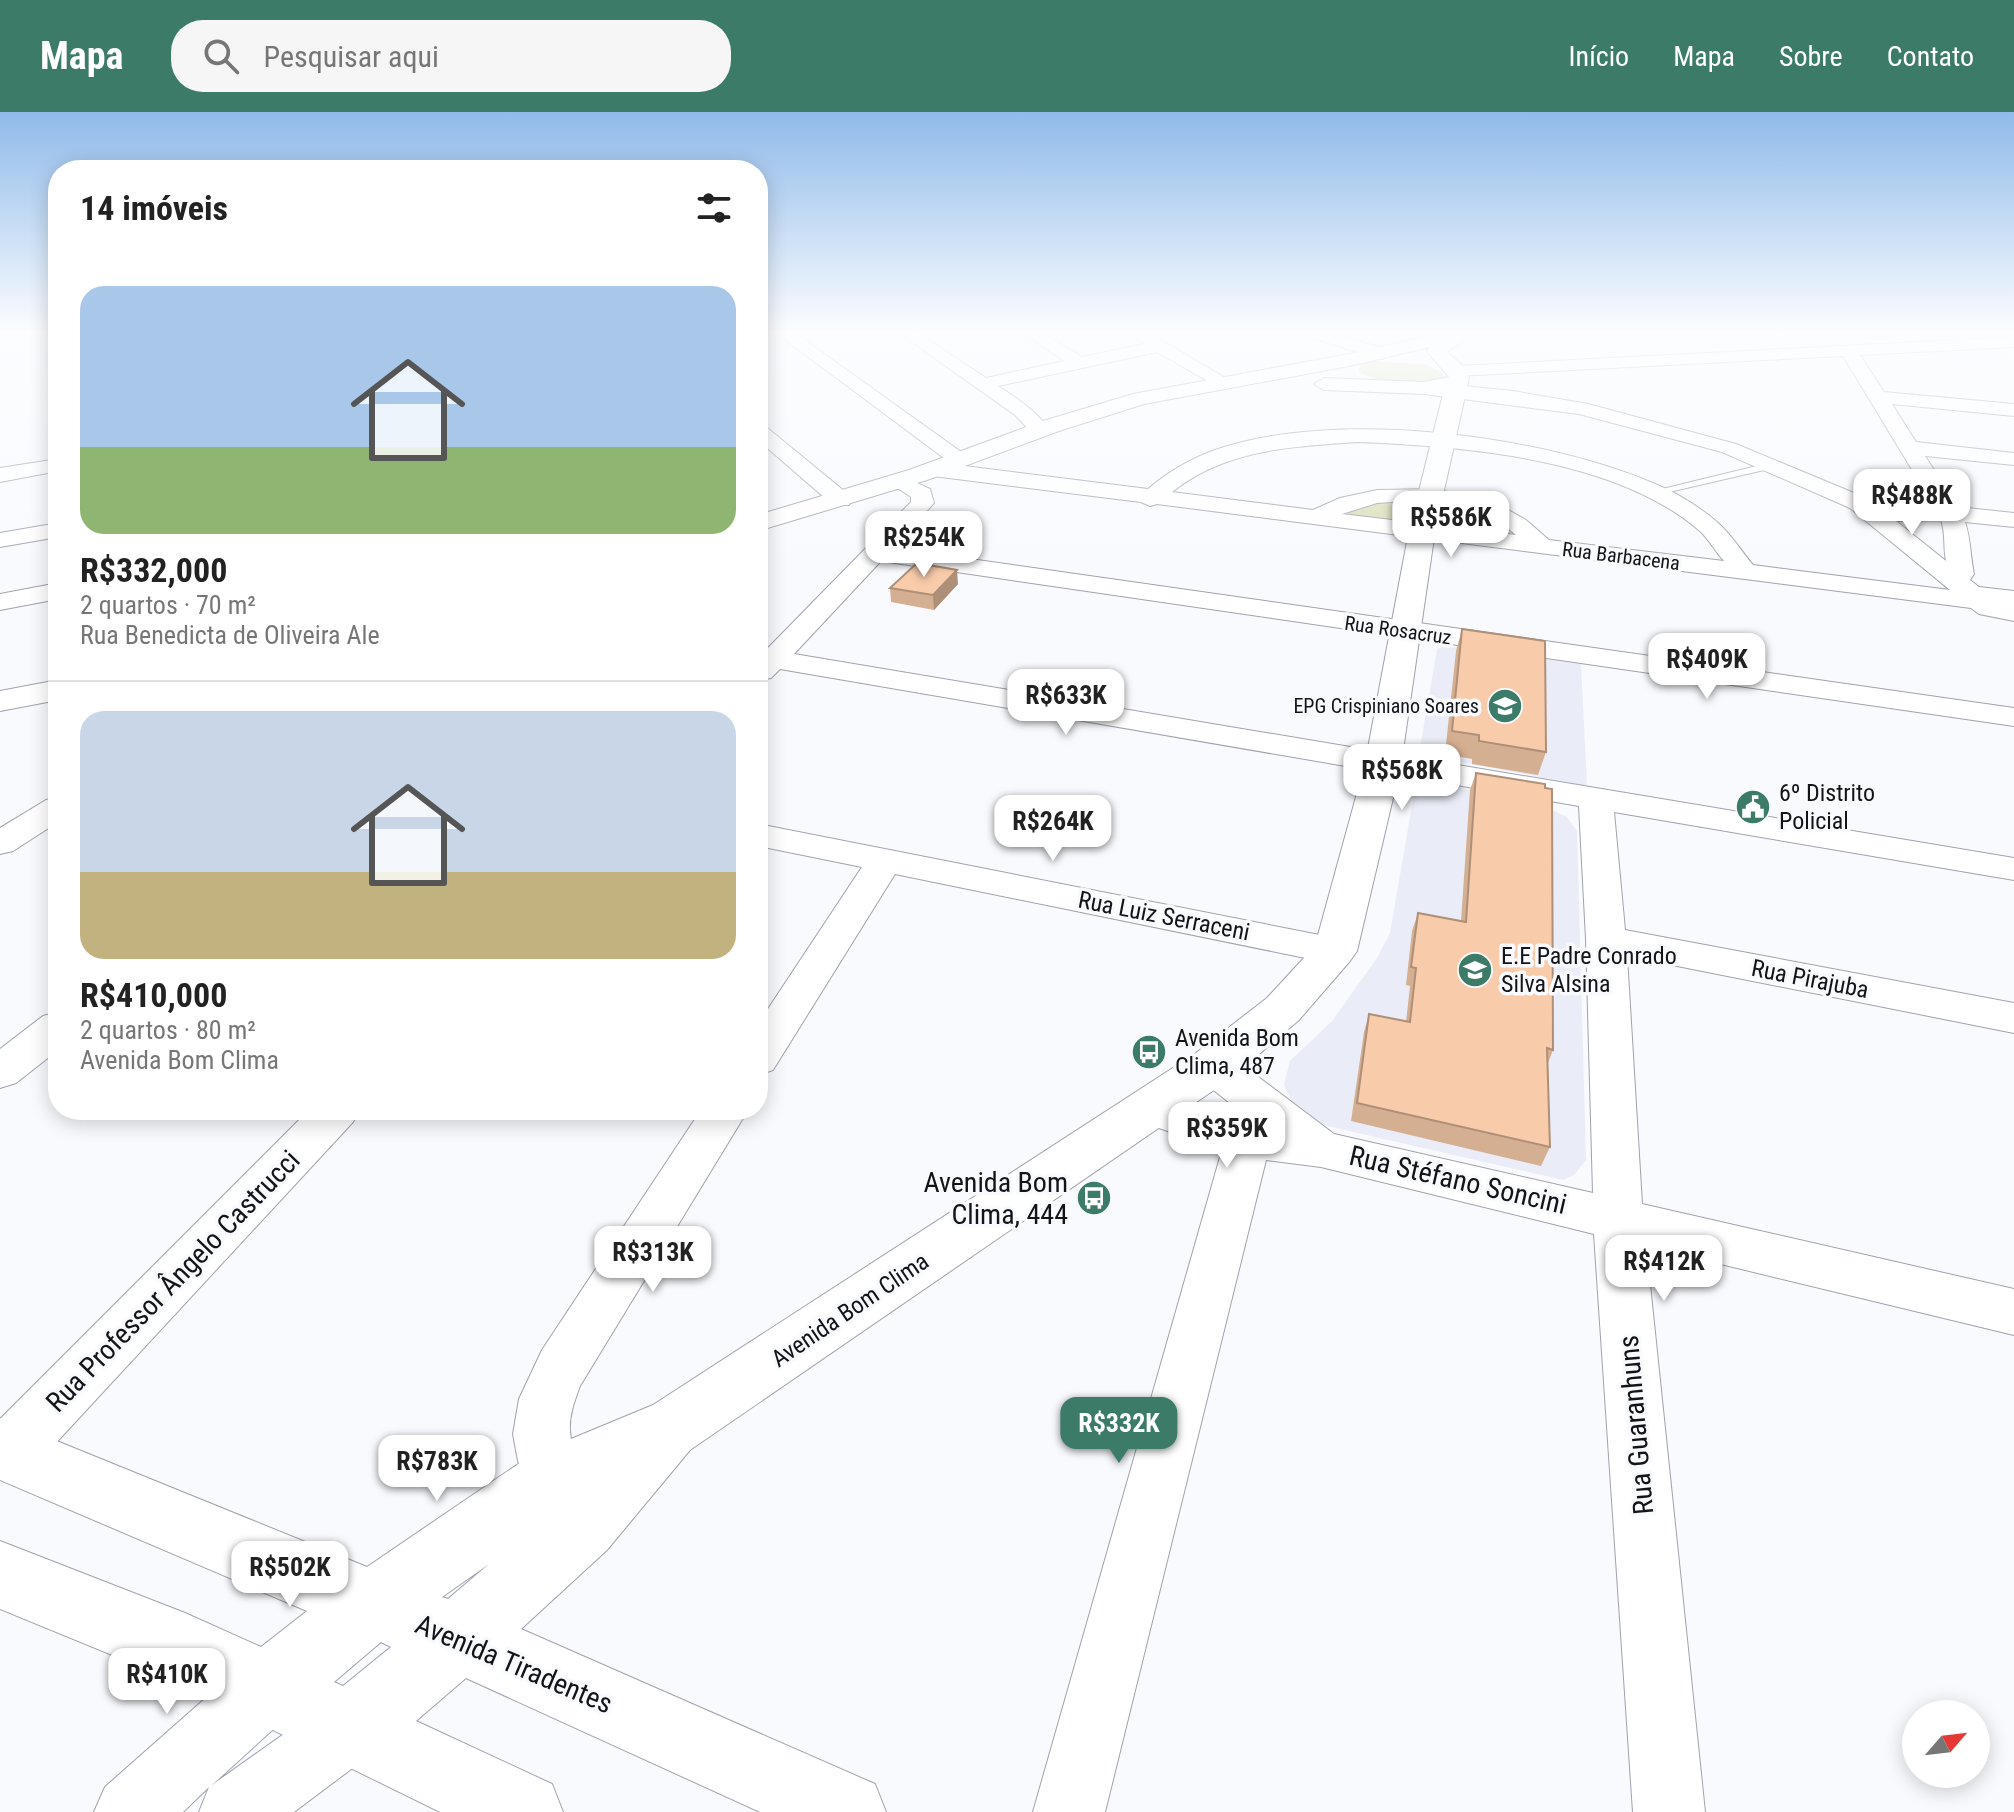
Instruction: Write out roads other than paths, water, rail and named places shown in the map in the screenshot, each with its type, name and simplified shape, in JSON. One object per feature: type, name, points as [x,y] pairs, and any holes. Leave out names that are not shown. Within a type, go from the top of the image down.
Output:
[{"type":"main road","points":[[768,520],[841,500],[1094,412]]},
{"type":"main road","name":"Avenida Bom Clima","points":[[267,1689],[373,1604],[553,1479],[675,1426],[1152,1108],[1213,1066],[1283,1009],[1335,951],[1383,764],[1422,531],[1447,412]]},
{"type":"main road","points":[[0,701],[48,694]]},
{"type":"main road","name":"Avenida Bom Clima","points":[[350,1728],[457,1639],[583,1526],[675,1426]]},
{"type":"main road","name":"Avenida Tiradentes","points":[[4,1451],[457,1639],[847,1812]]},
{"type":"main road","points":[[0,1575],[185,1649],[524,1812]]},
{"type":"street","points":[[895,412],[960,459]]},
{"type":"street","points":[[1023,412],[1040,430]]},
{"type":"street","points":[[1027,412],[1063,422]]},
{"type":"street","points":[[1589,412],[1647,424],[1729,448],[1837,492],[1858,503],[1989,608],[2012,606],[1974,549],[1959,539],[1950,513],[1888,412]]},
{"type":"street","points":[[1150,499],[1178,474],[1198,464],[1271,442],[1348,435],[1443,438],[1555,457],[1652,493],[1706,526],[1738,558],[1745,572]]},
{"type":"street","points":[[768,438],[841,500]]},
{"type":"street","points":[[940,444],[987,449]]},
{"type":"street","points":[[1910,448],[2014,459]]},
{"type":"street","points":[[5,480],[48,468]]},
{"type":"street","name":"Rua Barbacena","points":[[933,469],[1150,499],[1976,599]]},
{"type":"street","points":[[5,480],[48,477]]},
{"type":"street","points":[[768,659],[878,553],[924,498],[919,491],[898,481]]},
{"type":"street","points":[[1313,517],[1355,499],[1393,495],[1431,496],[1469,503],[1512,519],[1542,546]]},
{"type":"street","points":[[1872,515],[1950,513],[2014,520]]},
{"type":"street","points":[[0,540],[48,532]]},
{"type":"street","points":[[1953,579],[1961,574],[1956,547],[1959,539]]},
{"type":"street","name":"Rua Rosacruz","points":[[878,553],[2014,717]]},
{"type":"street","points":[[0,602],[48,593]]},
{"type":"street","points":[[768,665],[2014,869]]},
{"type":"street","name":"Rua Guaranhuns","points":[[1596,799],[1606,939],[1618,1218],[1669,1812]]},
{"type":"street","points":[[0,843],[48,813]]},
{"type":"street","name":"Rua Luiz Serraceni","points":[[768,837],[1335,951]]},
{"type":"street","points":[[768,1043],[885,860]]},
{"type":"street","name":"Rua Pirajuba","points":[[1606,939],[2014,1018]]},
{"type":"street","points":[[0,1072],[48,1035]]},
{"type":"street","points":[[1213,1066],[1321,1149]]},
{"type":"street","name":"Rua Stéfano Soncini","points":[[1152,1108],[1248,1140],[1321,1149],[2014,1312]]},
{"type":"street","name":"Rua Professor Ângelo Castrucci","points":[[4,1451],[327,1120]]},
{"type":"street","points":[[553,1479],[539,1438],[543,1405],[561,1368],[719,1120]]},
{"type":"street","points":[[1069,1812],[1248,1140]]},
{"type":"street","name":"Avenida Bom Clima","points":[[130,1812],[267,1689]]},
{"type":"street","name":"Avenida Bom Clima","points":[[235,1812],[350,1728]]},
{"type":"lane","points":[[1652,493],[1773,465]]},
{"type":"place","name":"EPG Crispiniano Soares","points":[[1505,706]]},
{"type":"place","name":"6º Distrito Policial","points":[[1753,807]]},
{"type":"place","name":"E.E Padre Conrado Silva Alsina","points":[[1475,970]]},
{"type":"place","name":"Avenida Bom Clima, 487","points":[[1149,1052]]},
{"type":"place","name":"Avenida Bom Clima, 444","points":[[1094,1198]]}]
